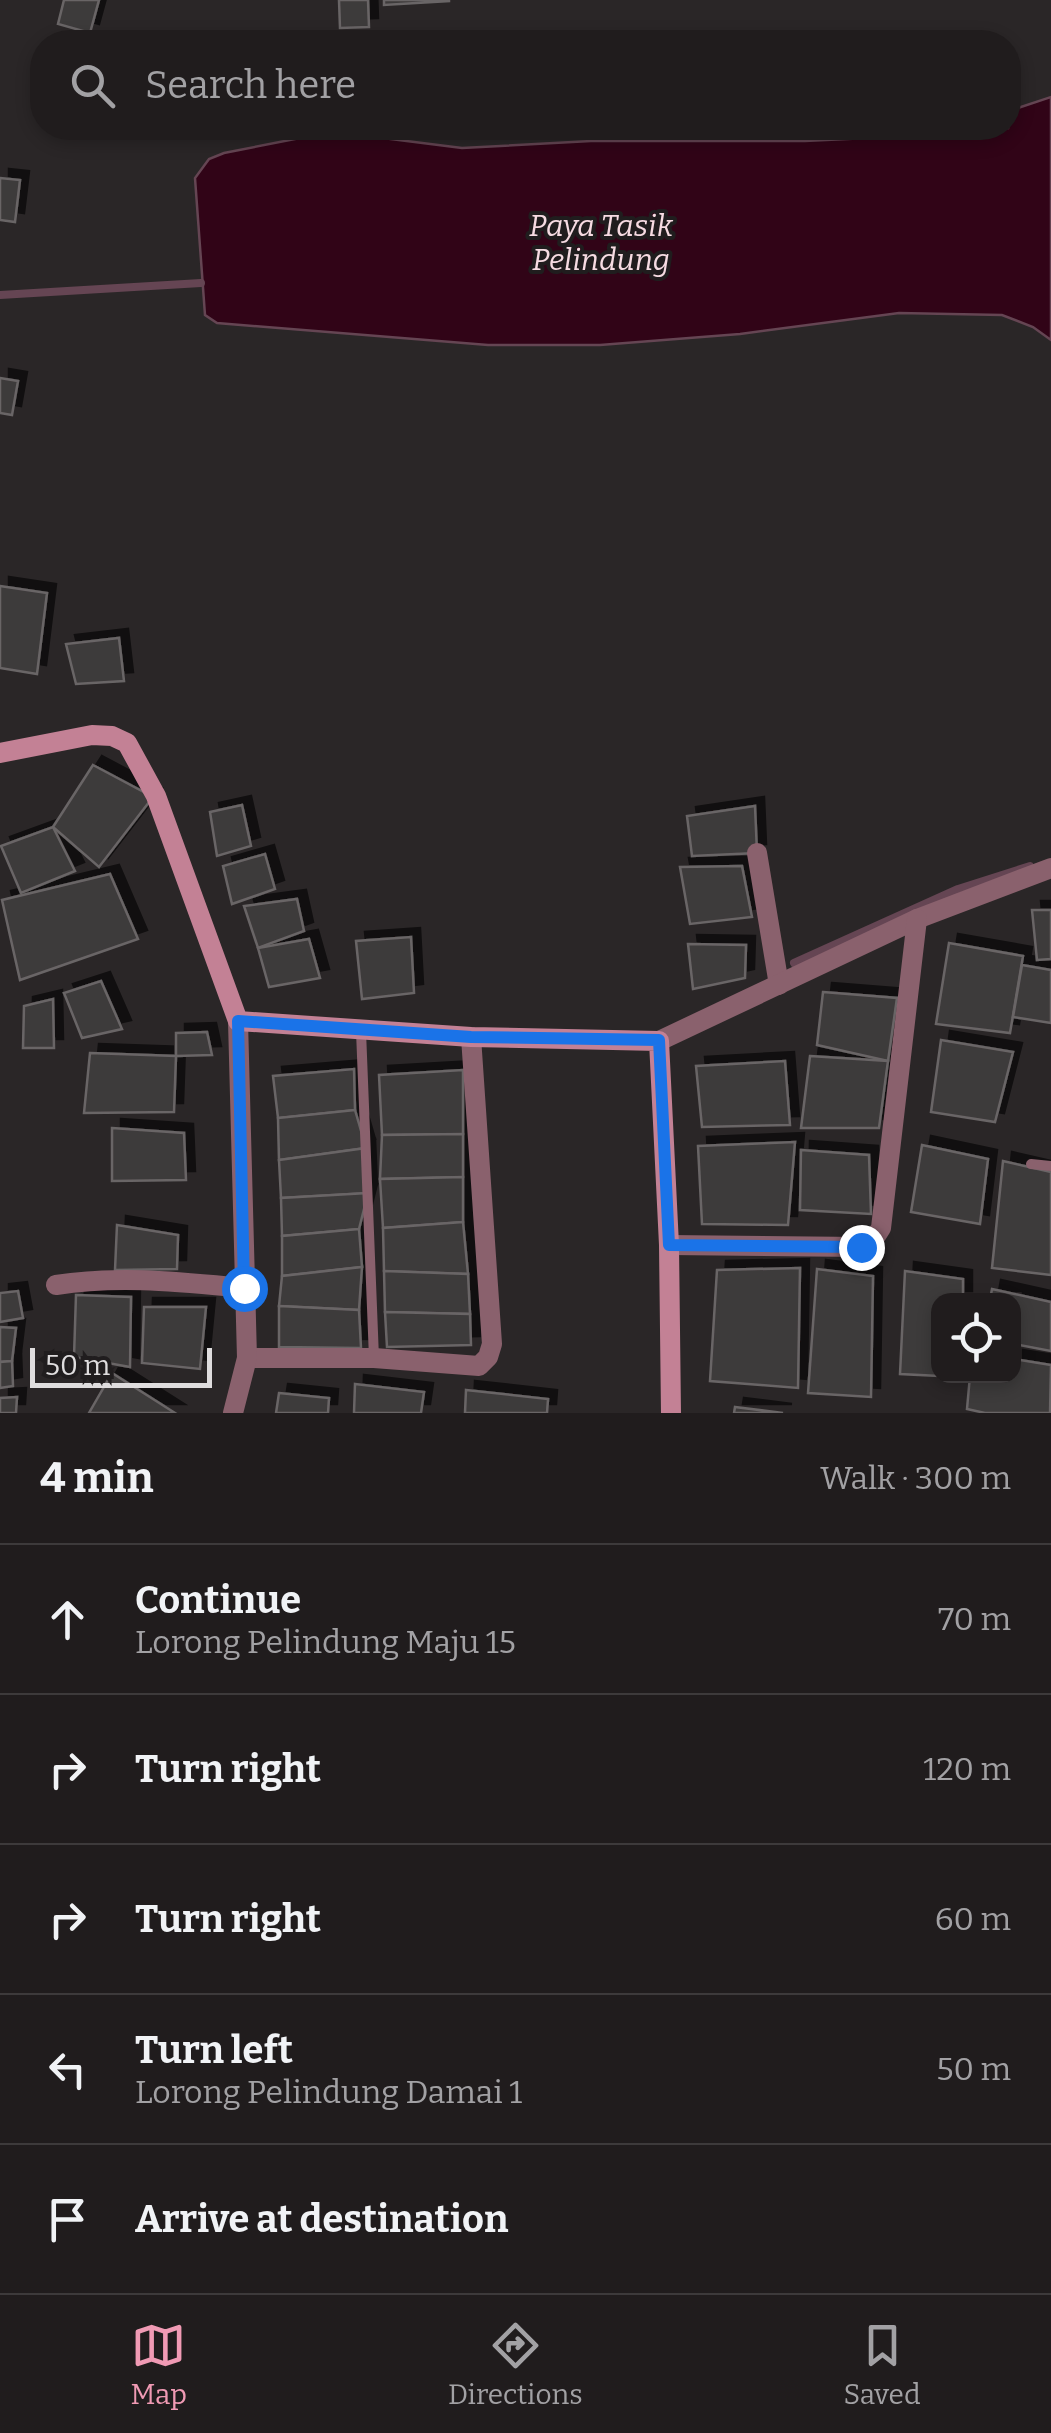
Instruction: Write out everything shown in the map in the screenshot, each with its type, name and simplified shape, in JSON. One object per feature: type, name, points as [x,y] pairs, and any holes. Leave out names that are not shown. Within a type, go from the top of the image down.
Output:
[{"type":"street","points":[[0,753],[92,735],[112,736],[127,744],[156,796],[238,1021],[247,1358],[232,1413]]},
{"type":"street","points":[[757,853],[779,985]]},
{"type":"street","points":[[238,1021],[471,1037],[659,1040],[917,919],[1051,868]]},
{"type":"street","points":[[669,1245],[861,1247],[874,1239],[882,1228],[917,919]]},
{"type":"street","points":[[247,1358],[374,1358],[479,1366],[488,1356],[492,1344],[471,1037]]},
{"type":"street","points":[[659,1040],[669,1245],[671,1413]]},
{"type":"street","points":[[56,1285],[99,1278],[146,1278],[244,1288]]},
{"type":"lane","points":[[362,1031],[374,1358]]},
{"type":"lane","points":[[1031,1164],[1051,1166]]},
{"type":"water","name":"Paya Tasik Pelindung","points":[[1051,97],[1051,340],[1033,327],[1002,315],[899,313],[740,334],[600,345],[488,345],[217,323],[205,315],[195,178],[209,159],[224,153],[290,140],[399,140],[462,148],[591,141],[1021,140],[1021,107]]},
{"type":"building","points":[[64,0],[99,0],[91,30],[58,24]]},
{"type":"building","points":[[339,0],[368,0],[369,27],[340,28]]},
{"type":"building","points":[[384,0],[449,0],[449,1],[384,5]]},
{"type":"building","points":[[0,178],[20,180],[15,222],[0,220]]},
{"type":"building","points":[[0,378],[18,381],[12,415],[0,413]]},
{"type":"building","points":[[0,586],[47,593],[37,674],[0,668]]},
{"type":"building","points":[[119,638],[124,681],[76,684],[66,644]]},
{"type":"building","points":[[93,765],[153,797],[99,867],[53,827]]},
{"type":"building","points":[[242,805],[251,846],[217,856],[210,812]]},
{"type":"building","points":[[755,806],[757,853],[692,856],[687,816]]},
{"type":"building","points":[[53,827],[75,871],[21,893],[1,846]]},
{"type":"building","points":[[265,854],[275,889],[232,904],[223,866]]},
{"type":"building","points":[[742,866],[752,917],[690,924],[680,867]]},
{"type":"building","points":[[110,874],[138,939],[20,980],[2,900]]},
{"type":"building","points":[[297,899],[304,931],[258,948],[244,906]]},
{"type":"building","points":[[1032,910],[1051,910],[1051,959],[1037,960]]},
{"type":"building","points":[[411,937],[414,993],[362,999],[356,941]]},
{"type":"building","points":[[309,939],[320,978],[269,987],[258,948]]},
{"type":"building","points":[[949,943],[1023,956],[1010,1033],[936,1024]]},
{"type":"building","points":[[688,944],[746,945],[745,978],[693,989]]},
{"type":"building","points":[[1022,965],[1051,970],[1051,1023],[1013,1017]]},
{"type":"building","points":[[101,981],[122,1029],[82,1038],[64,993]]},
{"type":"building","points":[[823,992],[897,998],[888,1061],[817,1045]]},
{"type":"building","points":[[53,999],[54,1048],[23,1048],[24,1006]]},
{"type":"building","points":[[207,1032],[212,1055],[176,1056],[176,1033]]},
{"type":"building","points":[[941,1040],[1013,1052],[995,1122],[931,1112]]},
{"type":"building","points":[[90,1053],[176,1056],[174,1112],[84,1113]]},
{"type":"building","points":[[810,1056],[888,1061],[879,1128],[801,1128]]},
{"type":"building","points":[[785,1061],[790,1125],[702,1127],[696,1066]]},
{"type":"building","points":[[354,1069],[355,1110],[278,1118],[273,1076]]},
{"type":"building","points":[[463,1070],[463,1134],[382,1135],[379,1075]]},
{"type":"building","points":[[355,1110],[366,1148],[279,1160],[278,1118]]},
{"type":"building","points":[[112,1128],[184,1133],[186,1180],[112,1181]]},
{"type":"building","points":[[463,1134],[463,1177],[380,1179],[382,1135]]},
{"type":"building","points":[[795,1142],[788,1225],[702,1224],[698,1146]]},
{"type":"building","points":[[922,1145],[988,1159],[980,1224],[911,1212]]},
{"type":"building","points":[[366,1148],[368,1193],[281,1198],[279,1160]]},
{"type":"building","points":[[801,1150],[869,1155],[871,1214],[800,1210]]},
{"type":"building","points":[[1003,1161],[1051,1172],[1051,1275],[992,1268]]},
{"type":"building","points":[[463,1177],[463,1222],[383,1228],[380,1179]]},
{"type":"building","points":[[368,1193],[359,1229],[282,1236],[281,1198]]},
{"type":"building","points":[[463,1222],[468,1274],[384,1271],[383,1228]]},
{"type":"building","points":[[117,1225],[178,1235],[177,1269],[115,1270]]},
{"type":"building","points":[[359,1229],[362,1267],[282,1276],[282,1236]]},
{"type":"building","points":[[362,1267],[359,1310],[279,1306],[282,1276]]},
{"type":"building","points":[[800,1268],[798,1388],[710,1381],[717,1270]]},
{"type":"building","points":[[817,1269],[873,1276],[871,1397],[808,1393]]},
{"type":"building","points":[[384,1271],[468,1274],[470,1314],[385,1312]]},
{"type":"building","points":[[905,1271],[963,1279],[963,1293],[931,1293],[931,1376],[900,1374]]},
{"type":"building","points":[[18,1291],[23,1318],[0,1322],[0,1293]]},
{"type":"building","points":[[76,1295],[131,1297],[130,1367],[74,1357]]},
{"type":"building","points":[[1021,1295],[1051,1302],[1051,1351],[1021,1345]]},
{"type":"building","points":[[279,1306],[359,1310],[361,1348],[279,1347]]},
{"type":"building","points":[[144,1307],[206,1307],[200,1369],[142,1363]]},
{"type":"building","points":[[385,1312],[470,1314],[471,1345],[387,1347]]},
{"type":"building","points":[[0,1327],[16,1328],[12,1361],[0,1362]]},
{"type":"building","points":[[1021,1360],[1051,1365],[1050,1413],[985,1413],[967,1409],[969,1383],[1021,1383]]},
{"type":"building","points":[[12,1361],[13,1386],[0,1388],[0,1362]]},
{"type":"building","points":[[112,1373],[175,1413],[89,1413]]},
{"type":"building","points":[[355,1384],[424,1392],[421,1413],[354,1413]]},
{"type":"building","points":[[466,1390],[548,1399],[547,1413],[465,1413]]},
{"type":"building","points":[[279,1393],[329,1398],[328,1413],[276,1413]]},
{"type":"building","points":[[17,1397],[16,1413],[0,1413],[0,1398]]},
{"type":"building","points":[[735,1407],[783,1413],[734,1413]]},
{"type":"waterway","points":[[0,295],[201,283]]},
{"type":"waterway","points":[[794,963],[958,889],[1030,866]]},
{"type":"route","points":[[244,1288],[238,1021],[471,1037],[659,1040],[669,1245],[861,1247]]}]
